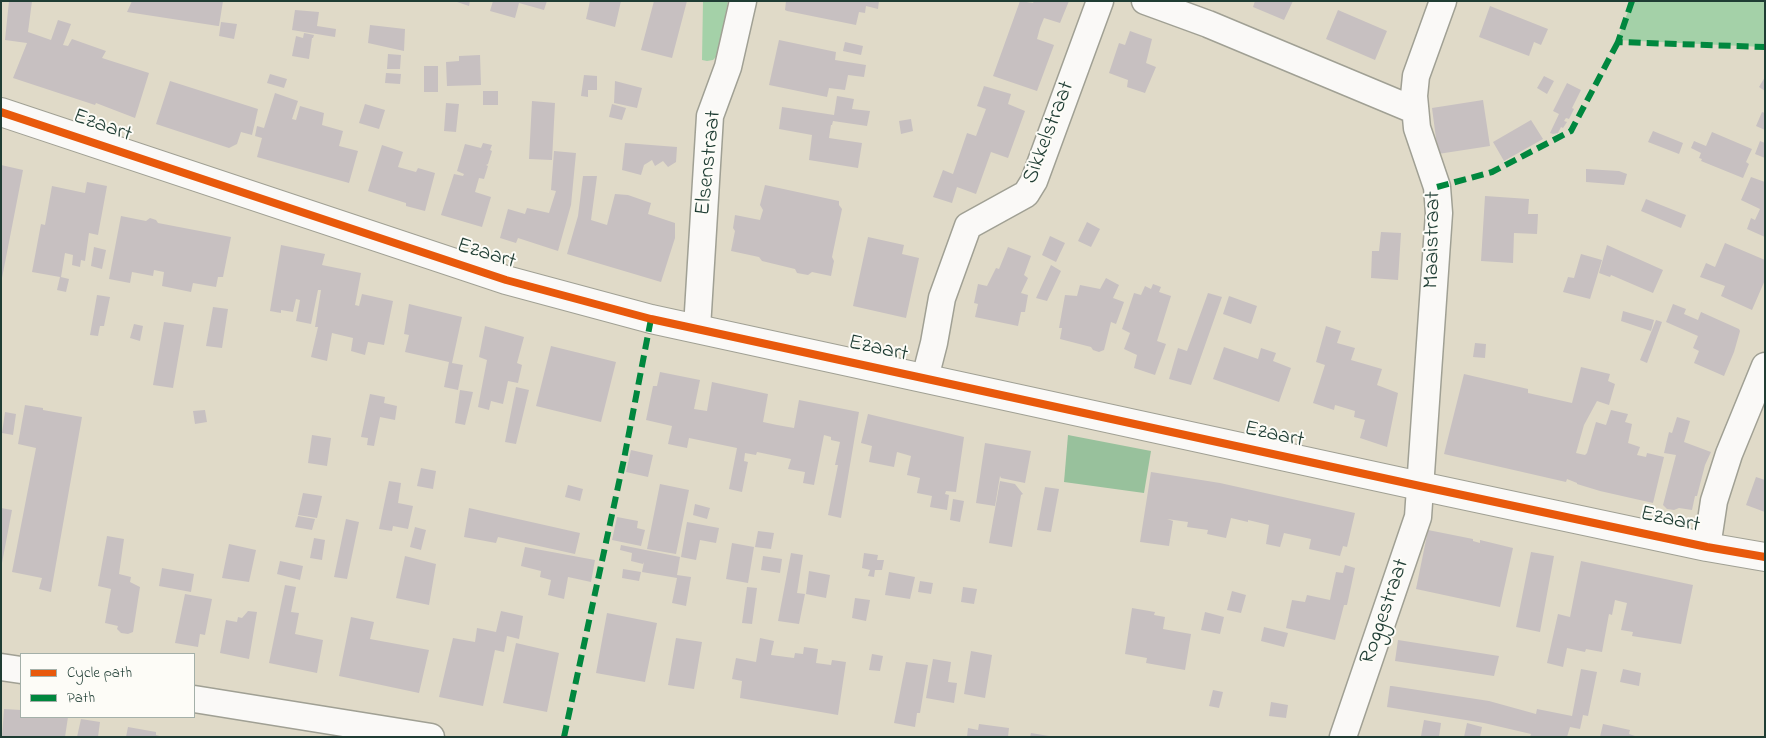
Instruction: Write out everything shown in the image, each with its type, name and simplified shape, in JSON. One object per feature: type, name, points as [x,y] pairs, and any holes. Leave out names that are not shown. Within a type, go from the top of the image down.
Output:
[{"type":"main road","name":"Ezaart","points":[[1,112],[506,280],[651,319],[1420,486],[1707,547],[1765,557]]},
{"type":"street","name":"Elsenstraat","points":[[697,328],[710,116],[728,67],[743,1]]},
{"type":"street","name":"Sikkelstraat","points":[[925,378],[934,343],[942,298],[968,226],[1026,194],[1034,181],[1100,1]]},
{"type":"street","points":[[1145,1],[1208,24],[1414,110]]},
{"type":"street","name":"Maaistraat","points":[[1420,486],[1439,213],[1437,187],[1417,128],[1414,96],[1416,76],[1443,1]]},
{"type":"street","points":[[1707,547],[1714,501],[1729,454],[1765,366]]},
{"type":"street","name":"Roggestraat","points":[[1344,737],[1418,517],[1420,486]]},
{"type":"street","points":[[1,667],[20,670]]},
{"type":"street","points":[[195,698],[431,737]]},
{"type":"green space","points":[[703,1],[728,1],[718,55],[713,60],[707,61],[702,60]]},
{"type":"green space","points":[[1632,1],[1765,1],[1765,44],[1763,47],[1617,40]]},
{"type":"green space","points":[[1068,435],[1151,451],[1144,493],[1064,482]]},
{"type":"building","points":[[9,1],[32,1],[28,32],[51,40],[58,20],[71,24],[63,45],[68,46],[72,39],[106,51],[102,58],[149,73],[135,118],[96,103],[95,105],[13,78],[27,43],[5,40]]},
{"type":"building","points":[[132,1],[223,1],[218,26],[127,12]]},
{"type":"building","points":[[454,1],[470,1],[469,6]]},
{"type":"building","points":[[493,1],[547,1],[544,10],[519,3],[515,18],[490,11]]},
{"type":"building","points":[[590,1],[621,1],[615,27],[586,19]]},
{"type":"building","points":[[654,1],[687,1],[672,58],[641,50]]},
{"type":"building","points":[[786,1],[879,1],[878,9],[866,6],[865,13],[859,12],[856,25],[787,11],[785,10]]},
{"type":"building","points":[[1020,1],[1033,3],[1034,1],[1069,1],[1060,23],[1044,18],[1040,28],[1037,39],[1054,45],[1037,91],[993,76]]},
{"type":"building","points":[[1255,1],[1293,1],[1284,20],[1253,7]]},
{"type":"building","points":[[1490,6],[1548,29],[1541,45],[1534,42],[1529,56],[1479,37]]},
{"type":"building","points":[[295,10],[319,12],[317,26],[336,29],[335,37],[292,30]]},
{"type":"building","points":[[1338,10],[1387,31],[1375,60],[1326,39]]},
{"type":"building","points":[[221,22],[237,24],[234,39],[219,36]]},
{"type":"building","points":[[370,25],[405,29],[404,51],[368,43]]},
{"type":"building","points":[[1130,31],[1152,39],[1146,63],[1156,67],[1145,93],[1127,87],[1128,80],[1109,73],[1119,43],[1125,45]]},
{"type":"building","points":[[304,33],[314,35],[309,59],[292,56],[296,36],[303,38]]},
{"type":"building","points":[[779,40],[836,52],[835,60],[866,65],[864,77],[848,75],[845,90],[829,88],[827,97],[769,85]]},
{"type":"building","points":[[845,42],[863,46],[861,55],[843,51]]},
{"type":"building","points":[[388,54],[401,55],[400,69],[387,69]]},
{"type":"building","points":[[480,55],[481,85],[447,86],[446,62],[459,61],[459,56]]},
{"type":"building","points":[[424,66],[438,66],[438,92],[424,92]]},
{"type":"building","points":[[386,73],[401,74],[400,84],[385,83]]},
{"type":"building","points":[[270,74],[287,79],[284,88],[267,83]]},
{"type":"building","points":[[584,75],[597,76],[597,90],[588,90],[588,97],[581,96]]},
{"type":"building","points":[[1544,76],[1554,81],[1547,94],[1537,88]]},
{"type":"building","points":[[1765,77],[1765,91],[1759,87]]},
{"type":"building","points":[[170,81],[258,109],[252,135],[241,132],[237,144],[229,148],[156,124]]},
{"type":"building","points":[[615,81],[642,88],[637,108],[614,103]]},
{"type":"building","points":[[1567,83],[1581,90],[1569,119],[1566,118],[1564,121],[1567,122],[1563,128],[1561,127],[1558,133],[1553,134],[1550,133],[1559,114],[1553,111]]},
{"type":"building","points":[[984,86],[1011,94],[1008,104],[1025,111],[1008,158],[991,152],[976,194],[957,187],[952,203],[933,197],[943,170],[953,174],[967,133],[976,136],[986,109],[977,106]]},
{"type":"building","points":[[483,91],[498,91],[498,105],[483,105]]},
{"type":"building","points":[[275,93],[298,101],[292,119],[296,120],[300,106],[324,113],[322,125],[343,131],[339,146],[358,151],[349,183],[257,157],[262,138],[255,136],[257,126],[264,128]]},
{"type":"building","points":[[837,96],[854,99],[852,109],[870,111],[867,126],[833,121],[831,125],[829,138],[862,143],[858,168],[809,160],[812,135],[779,129],[782,107],[834,115]]},
{"type":"building","points":[[1483,100],[1490,146],[1438,154],[1432,108]]},
{"type":"building","points":[[532,101],[555,103],[552,160],[529,159]]},
{"type":"building","points":[[446,103],[459,104],[456,132],[444,131]]},
{"type":"building","points":[[365,104],[385,110],[379,129],[359,123]]},
{"type":"building","points":[[612,104],[626,108],[622,120],[609,117]]},
{"type":"building","points":[[1762,112],[1765,113],[1765,130],[1756,126]]},
{"type":"building","points":[[911,119],[913,131],[901,134],[899,121]]},
{"type":"building","points":[[1531,120],[1543,139],[1504,161],[1493,142]]},
{"type":"building","points":[[1653,131],[1683,143],[1679,154],[1648,142]]},
{"type":"building","points":[[1712,132],[1752,149],[1746,162],[1749,164],[1743,178],[1701,161],[1702,159],[1699,158],[1701,153],[1691,148],[1694,141],[1706,146]]},
{"type":"building","points":[[1760,141],[1765,143],[1765,158],[1755,154]]},
{"type":"building","points":[[483,143],[492,145],[490,150],[492,151],[486,165],[488,166],[484,179],[479,178],[475,192],[491,197],[482,227],[441,215],[454,174],[463,176],[464,174],[457,171],[465,144],[481,148]]},
{"type":"building","points":[[625,143],[677,147],[676,162],[668,167],[663,161],[655,166],[652,160],[644,165],[641,175],[622,170]]},
{"type":"building","points":[[382,145],[403,152],[398,167],[416,172],[418,168],[435,173],[425,211],[406,206],[406,203],[368,191]]},
{"type":"building","points":[[554,151],[576,153],[571,205],[558,251],[518,238],[516,243],[500,238],[508,209],[525,214],[527,208],[549,213],[556,191],[551,190]]},
{"type":"building","points":[[1,165],[23,170],[2,278],[1,278]]},
{"type":"building","points":[[1586,169],[1619,171],[1627,174],[1624,185],[1586,182]]},
{"type":"building","points":[[583,176],[597,176],[591,220],[607,225],[615,194],[628,195],[651,203],[648,214],[675,223],[675,238],[661,282],[567,254],[578,216]]},
{"type":"building","points":[[1751,177],[1765,182],[1765,237],[1747,229],[1751,218],[1755,220],[1760,209],[1741,200]]},
{"type":"building","points":[[87,182],[107,186],[98,235],[89,233],[85,261],[81,260],[80,267],[72,265],[73,255],[65,253],[61,277],[69,279],[66,292],[57,290],[60,277],[32,272],[41,224],[45,225],[52,186],[85,193]]},
{"type":"building","points":[[765,185],[839,201],[842,209],[832,257],[834,261],[831,276],[812,272],[808,275],[797,273],[795,269],[762,261],[759,257],[731,251],[735,231],[733,228],[735,215],[760,220],[763,210],[760,205]]},
{"type":"building","points":[[1485,196],[1529,199],[1528,214],[1538,214],[1537,234],[1514,233],[1513,263],[1481,261]]},
{"type":"building","points":[[1646,199],[1686,215],[1681,228],[1641,211]]},
{"type":"building","points":[[121,216],[146,221],[150,218],[158,223],[231,237],[223,277],[218,277],[216,287],[193,283],[191,292],[162,286],[164,272],[154,270],[153,276],[132,272],[130,283],[109,279]]},
{"type":"building","points":[[1087,222],[1100,229],[1091,247],[1078,241]]},
{"type":"building","points":[[1381,232],[1401,233],[1398,280],[1371,278],[1372,251],[1379,251]]},
{"type":"building","points":[[1050,236],[1065,243],[1056,262],[1042,255]]},
{"type":"building","points":[[868,237],[904,245],[902,254],[919,258],[906,318],[853,306]]},
{"type":"building","points":[[1725,243],[1765,260],[1765,280],[1752,310],[1721,296],[1725,286],[1700,277],[1706,263],[1715,267]]},
{"type":"building","points":[[281,245],[325,254],[322,265],[361,273],[355,305],[359,306],[362,294],[393,301],[384,345],[368,342],[365,355],[351,351],[353,338],[332,333],[327,361],[311,357],[318,327],[315,327],[321,290],[318,290],[311,324],[296,321],[300,300],[296,299],[293,312],[281,310],[281,313],[270,311]]},
{"type":"building","points":[[1607,245],[1663,270],[1653,293],[1611,275],[1610,277],[1599,273]]},
{"type":"building","points":[[94,247],[106,250],[102,269],[91,266]]},
{"type":"building","points":[[1008,247],[1031,256],[1024,275],[1028,278],[1021,293],[1028,295],[1025,312],[1021,312],[1018,326],[975,317],[978,304],[974,303],[978,284],[987,286],[996,268],[999,269]]},
{"type":"building","points":[[1581,254],[1602,260],[1590,299],[1563,292],[1568,277],[1574,278]]},
{"type":"building","points":[[1051,265],[1061,271],[1047,301],[1036,298]]},
{"type":"building","points":[[1106,278],[1119,285],[1113,298],[1124,302],[1116,324],[1111,322],[1104,350],[1099,352],[1091,347],[1060,339],[1062,328],[1059,328],[1065,295],[1077,296],[1080,285],[1100,289]]},
{"type":"building","points":[[1153,284],[1161,287],[1159,292],[1171,296],[1157,341],[1166,344],[1155,375],[1134,368],[1137,355],[1124,349],[1130,333],[1122,329],[1134,293],[1141,295],[1145,286],[1151,289]]},
{"type":"building","points":[[1208,293],[1222,297],[1191,385],[1169,379],[1178,348],[1187,351]]},
{"type":"building","points":[[97,295],[110,297],[104,326],[100,326],[98,336],[90,335]]},
{"type":"building","points":[[1229,296],[1257,306],[1251,324],[1223,314]]},
{"type":"building","points":[[409,304],[462,317],[452,363],[463,365],[458,390],[444,387],[449,362],[405,352],[409,335],[404,334]]},
{"type":"building","points":[[1673,304],[1686,309],[1684,314],[1698,320],[1701,312],[1739,329],[1734,352],[1724,376],[1694,363],[1699,351],[1693,348],[1698,336],[1666,322]]},
{"type":"building","points":[[213,307],[228,309],[222,348],[206,346]]},
{"type":"building","points":[[1623,311],[1654,320],[1651,331],[1621,321]]},
{"type":"building","points":[[1656,320],[1662,322],[1647,363],[1640,360]]},
{"type":"building","points":[[164,322],[184,325],[173,388],[153,385]]},
{"type":"building","points":[[134,324],[143,326],[140,341],[130,338]]},
{"type":"building","points":[[485,326],[524,337],[517,363],[522,365],[518,383],[508,381],[503,404],[491,401],[489,410],[478,407],[487,360],[479,357]]},
{"type":"building","points":[[1326,326],[1341,331],[1337,343],[1355,348],[1351,360],[1382,369],[1377,385],[1398,393],[1387,447],[1360,438],[1365,420],[1354,417],[1355,411],[1335,405],[1334,410],[1313,403],[1325,365],[1316,362]]},
{"type":"building","points":[[1475,343],[1486,344],[1485,358],[1473,357]]},
{"type":"building","points":[[551,346],[616,362],[601,422],[536,406]]},
{"type":"building","points":[[1224,347],[1258,359],[1261,348],[1276,353],[1273,361],[1291,368],[1279,402],[1213,379]]},
{"type":"building","points":[[1581,367],[1610,374],[1608,381],[1615,384],[1609,405],[1597,401],[1584,425],[1576,453],[1585,455],[1587,453],[1596,422],[1606,425],[1611,410],[1628,414],[1625,422],[1632,424],[1628,443],[1640,447],[1637,455],[1646,457],[1647,453],[1664,457],[1653,503],[1600,491],[1567,479],[1566,482],[1444,454],[1464,374],[1528,389],[1528,393],[1572,403]]},
{"type":"building","points":[[660,372],[700,380],[694,409],[707,411],[712,382],[768,394],[763,422],[777,425],[794,428],[799,400],[859,412],[841,518],[828,515],[838,465],[835,465],[840,442],[831,440],[831,437],[824,435],[814,485],[803,483],[805,472],[788,469],[791,459],[757,452],[756,455],[745,453],[744,461],[748,462],[742,492],[729,489],[737,448],[689,438],[687,448],[668,444],[672,426],[646,420],[653,386],[657,386]]},
{"type":"building","points":[[516,387],[529,390],[516,444],[505,442]]},
{"type":"building","points":[[460,390],[473,392],[465,425],[455,423]]},
{"type":"building","points":[[370,394],[385,397],[384,403],[397,406],[395,420],[380,417],[374,446],[367,445],[368,438],[361,437]]},
{"type":"building","points":[[25,405],[82,417],[51,592],[39,589],[42,578],[12,572],[36,448],[18,444]]},
{"type":"building","points":[[205,410],[207,422],[195,424],[193,411]]},
{"type":"building","points":[[5,412],[16,414],[13,435],[2,433]]},
{"type":"building","points":[[868,414],[964,437],[956,492],[946,491],[945,494],[949,495],[947,510],[930,507],[932,496],[917,493],[920,478],[907,475],[911,456],[897,452],[894,467],[869,462],[872,446],[861,443]]},
{"type":"building","points":[[1677,417],[1690,421],[1684,442],[1711,452],[1705,465],[1692,510],[1667,509],[1663,505],[1676,455],[1664,453],[1669,432],[1672,433]]},
{"type":"building","points":[[312,435],[331,438],[327,466],[308,463]]},
{"type":"building","points":[[985,443],[1031,451],[1025,483],[1001,478],[1000,476],[995,506],[976,503]]},
{"type":"building","points":[[631,450],[653,455],[648,477],[626,472]]},
{"type":"building","points":[[421,468],[436,471],[433,489],[417,486]]},
{"type":"building","points":[[1151,472],[1220,483],[1355,513],[1347,547],[1343,546],[1340,556],[1309,549],[1311,539],[1284,533],[1280,547],[1266,544],[1269,525],[1231,518],[1226,538],[1207,534],[1208,530],[1187,527],[1188,522],[1167,519],[1173,521],[1169,546],[1140,542]]},
{"type":"building","points":[[1756,477],[1765,480],[1765,512],[1746,505]]},
{"type":"building","points":[[389,481],[401,483],[398,503],[413,506],[408,529],[393,526],[392,531],[379,529]]},
{"type":"building","points":[[1000,481],[1015,484],[1023,494],[1021,495],[1012,547],[989,543]]},
{"type":"building","points":[[660,484],[689,490],[676,554],[647,549]]},
{"type":"building","points":[[568,485],[583,489],[580,501],[565,497]]},
{"type":"building","points":[[1045,487],[1059,489],[1051,532],[1037,530]]},
{"type":"building","points":[[303,493],[322,496],[317,518],[298,515]]},
{"type":"building","points":[[953,499],[964,501],[960,522],[950,520]]},
{"type":"building","points":[[695,504],[710,508],[707,519],[693,515]]},
{"type":"building","points":[[1,508],[12,510],[2,563],[1,563]]},
{"type":"building","points":[[469,508],[580,533],[575,554],[498,537],[496,543],[464,537]]},
{"type":"building","points":[[298,516],[315,519],[312,530],[295,527]]},
{"type":"building","points":[[617,517],[638,521],[637,528],[645,530],[641,546],[612,540]]},
{"type":"building","points":[[346,519],[359,522],[347,579],[334,577]]},
{"type":"building","points":[[687,522],[719,528],[716,543],[700,540],[696,560],[681,557]]},
{"type":"building","points":[[415,527],[426,530],[421,550],[410,547]]},
{"type":"building","points":[[1428,530],[1473,539],[1473,541],[1480,543],[1480,540],[1513,548],[1500,607],[1416,589]]},
{"type":"building","points":[[758,531],[774,533],[771,549],[755,547]]},
{"type":"building","points":[[107,536],[124,539],[119,574],[131,577],[130,582],[140,587],[133,632],[128,634],[121,633],[117,629],[118,626],[105,623],[111,589],[98,586]]},
{"type":"building","points":[[314,538],[325,540],[322,560],[310,558]]},
{"type":"building","points":[[732,543],[754,547],[748,583],[726,579]]},
{"type":"building","points":[[229,544],[256,550],[249,582],[222,578]]},
{"type":"building","points":[[621,545],[680,557],[677,575],[691,577],[686,606],[672,603],[677,578],[642,572],[644,562],[643,564],[631,561],[632,553],[620,550]]},
{"type":"building","points":[[525,547],[595,560],[591,582],[568,577],[564,599],[548,595],[551,580],[540,577],[541,571],[521,566]]},
{"type":"building","points":[[1531,552],[1554,556],[1540,632],[1516,627]]},
{"type":"building","points":[[791,553],[803,555],[797,593],[805,594],[799,624],[778,621]]},
{"type":"building","points":[[864,553],[878,555],[877,560],[884,560],[882,570],[875,570],[874,577],[868,576],[870,570],[862,568]]},
{"type":"building","points":[[405,556],[436,564],[429,605],[396,598]]},
{"type":"building","points":[[763,556],[782,559],[780,573],[761,570]]},
{"type":"building","points":[[280,561],[303,566],[300,580],[277,574]]},
{"type":"building","points":[[1581,561],[1693,585],[1681,644],[1632,636],[1633,632],[1621,630],[1627,603],[1615,600],[1612,615],[1609,614],[1602,652],[1586,649],[1585,652],[1567,648],[1563,667],[1547,663],[1558,614],[1570,617]]},
{"type":"building","points":[[1345,565],[1355,568],[1347,605],[1344,605],[1335,640],[1286,628],[1292,600],[1305,602],[1307,595],[1330,600],[1336,572],[1343,573]]},
{"type":"building","points":[[162,568],[194,574],[191,592],[159,586]]},
{"type":"building","points":[[623,569],[641,572],[639,581],[622,578]]},
{"type":"building","points":[[809,571],[830,575],[826,598],[806,594]]},
{"type":"building","points":[[889,572],[915,577],[910,599],[885,595]]},
{"type":"building","points":[[920,581],[933,583],[931,594],[918,592]]},
{"type":"building","points":[[285,585],[296,587],[291,612],[299,613],[295,634],[323,640],[317,673],[269,663]]},
{"type":"building","points":[[747,587],[757,588],[752,624],[742,623]]},
{"type":"building","points":[[963,587],[977,589],[974,604],[961,602]]},
{"type":"building","points":[[1232,591],[1246,595],[1241,613],[1227,610]]},
{"type":"building","points":[[185,594],[212,599],[205,635],[200,634],[198,647],[175,643]]},
{"type":"building","points":[[855,598],[870,600],[866,621],[852,618]]},
{"type":"building","points":[[1132,608],[1155,612],[1154,615],[1165,617],[1163,629],[1191,634],[1185,670],[1146,663],[1147,658],[1125,654]]},
{"type":"building","points":[[248,611],[257,612],[249,659],[220,653],[226,620],[237,622],[238,617],[242,618]]},
{"type":"building","points":[[501,611],[523,616],[519,639],[507,636],[504,652],[495,650],[483,706],[439,697],[453,638],[475,642],[477,628],[496,632]]},
{"type":"building","points":[[1205,612],[1224,617],[1220,634],[1201,630]]},
{"type":"building","points":[[607,613],[657,623],[645,682],[596,673]]},
{"type":"building","points":[[351,617],[374,622],[370,639],[429,650],[419,693],[339,676]]},
{"type":"building","points":[[1264,627],[1288,633],[1284,647],[1261,641]]},
{"type":"building","points":[[676,638],[702,642],[694,689],[668,685]]},
{"type":"building","points":[[760,638],[774,641],[771,655],[794,658],[795,653],[803,654],[804,647],[818,649],[816,663],[831,665],[832,660],[846,662],[838,715],[740,698],[742,681],[732,679],[736,658],[756,662]]},
{"type":"building","points":[[1398,640],[1499,656],[1494,676],[1395,661]]},
{"type":"building","points":[[516,643],[559,653],[547,712],[503,703]]},
{"type":"building","points":[[971,651],[992,655],[985,698],[964,694]]},
{"type":"building","points":[[872,654],[883,656],[880,671],[869,670]]},
{"type":"building","points":[[933,659],[951,662],[948,682],[957,683],[954,703],[926,698]]},
{"type":"building","points":[[906,662],[928,665],[920,713],[917,713],[915,727],[894,723]]},
{"type":"building","points":[[1581,669],[1597,672],[1588,716],[1583,715],[1580,729],[1570,727],[1567,737],[1530,737],[1531,734],[1484,723],[1387,707],[1390,686],[1392,686],[1489,701],[1536,714],[1537,709],[1572,716]]},
{"type":"building","points":[[1623,669],[1641,673],[1639,686],[1620,682]]},
{"type":"building","points":[[1213,690],[1223,692],[1219,708],[1209,706]]},
{"type":"building","points":[[1271,702],[1288,705],[1286,718],[1269,716]]},
{"type":"building","points":[[4,709],[20,710],[20,718],[68,718],[65,737],[2,737]]},
{"type":"building","points":[[81,719],[100,722],[98,737],[77,737]]},
{"type":"building","points":[[1424,720],[1441,723],[1439,737],[1421,736]]},
{"type":"building","points":[[1467,723],[1482,727],[1480,737],[1464,737]]},
{"type":"building","points":[[979,724],[1009,728],[1008,737],[967,737],[968,728],[978,730]]},
{"type":"building","points":[[1603,724],[1630,730],[1629,734],[1638,737],[1600,737]]},
{"type":"building","points":[[128,727],[156,732],[156,735],[163,737],[126,737]]},
{"type":"building","points":[[1031,733],[1049,736],[1049,737],[1030,737]]},
{"type":"marked path","points":[[1632,1],[1618,42],[1765,47]]},
{"type":"marked path","points":[[1437,187],[1492,172],[1571,131],[1618,42]]},
{"type":"marked path","points":[[564,737],[624,459],[651,319]]},
{"type":"cycle path","points":[[1,112],[506,280],[651,319],[1420,486],[1707,547],[1765,557]]}]
